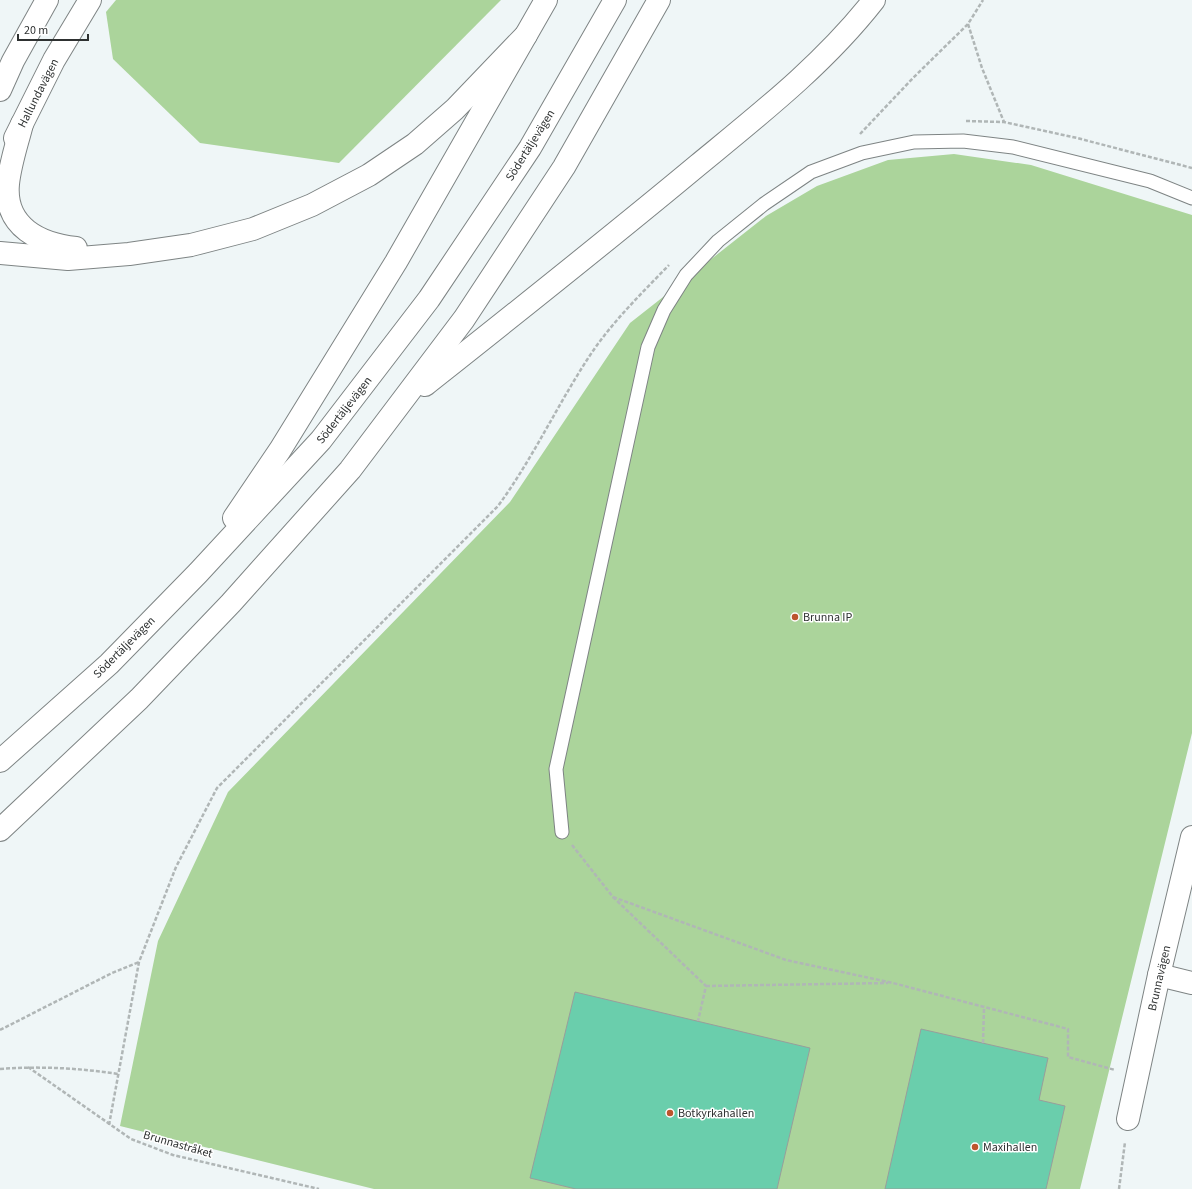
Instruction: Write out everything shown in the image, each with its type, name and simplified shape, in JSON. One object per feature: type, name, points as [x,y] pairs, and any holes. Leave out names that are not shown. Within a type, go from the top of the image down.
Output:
[{"type":"main road","points":[[0,90],[13,62],[47,0]]},
{"type":"main road","name":"Hallundavägen","points":[[0,167],[54,60],[90,0]]},
{"type":"main road","points":[[198,572],[280,450],[396,262],[546,0]]},
{"type":"main road","name":"Södertäljevägen","points":[[0,761],[109,664],[198,572],[321,440],[429,299],[530,148],[615,0]]},
{"type":"main road","points":[[0,830],[138,699],[231,603],[350,470],[464,319],[564,167],[659,0]]},
{"type":"main road","points":[[402,403],[619,231],[769,106],[818,63],[874,0]]},
{"type":"main road","points":[[0,253],[68,259],[128,254],[192,245],[253,229],[312,205],[369,175],[415,144],[455,109],[526,35]]},
{"type":"main road","points":[[22,124],[8,185],[10,206],[20,226],[32,235],[55,244],[128,254]]},
{"type":"main road","name":"Brunnavägen","points":[[1128,1119],[1136,1076],[1192,837]]},
{"type":"main road","points":[[1159,975],[1192,983]]},
{"type":"lane","points":[[562,832],[556,769],[648,347],[664,310],[686,275],[718,241],[764,204],[811,172],[862,153],[914,142],[964,141],[1013,147],[1150,181],[1192,198]]},
{"type":"path","points":[[859,136],[913,78],[968,24],[983,0]]},
{"type":"path","points":[[968,24],[982,68],[1004,122]]},
{"type":"path","points":[[109,1125],[139,962],[176,867],[217,788],[498,506],[520,476],[586,362],[611,327],[674,260]]},
{"type":"path","points":[[562,832],[613,897],[706,986],[893,983]]},
{"type":"path","points":[[613,897],[786,960],[893,983],[1068,1029],[1068,1057],[1136,1076]]},
{"type":"path","points":[[0,1030],[112,973],[139,962]]},
{"type":"path","points":[[698,1021],[706,986]]},
{"type":"path","points":[[983,1043],[984,1008]]},
{"type":"path","points":[[0,1069],[28,1067],[88,1069],[118,1074]]},
{"type":"path","name":"Brunnastråket","points":[[28,1067],[131,1139],[166,1153],[319,1189]]},
{"type":"path","points":[[1119,1189],[1128,1119]]},
{"type":"green space","points":[[116,0],[501,0],[339,163],[200,143],[113,59],[106,12]]},
{"type":"green space","name":"Brunna IP","points":[[954,154],[1031,165],[1192,215],[1192,733],[1080,1189],[374,1189],[120,1126],[158,941],[228,792],[510,502],[630,323],[766,216],[817,186],[888,160]]},
{"type":"building","name":"Botkyrkahallen","points":[[575,992],[810,1048],[777,1189],[576,1189],[530,1178]]},
{"type":"building","name":"Maxihallen","points":[[921,1029],[1048,1058],[1039,1100],[1065,1106],[1046,1189],[885,1189]]},
{"type":"place","name":"Brunna IP","points":[[795,617]]},
{"type":"place","name":"Botkyrkahallen","points":[[670,1113]]},
{"type":"place","name":"Maxihallen","points":[[975,1147]]}]
